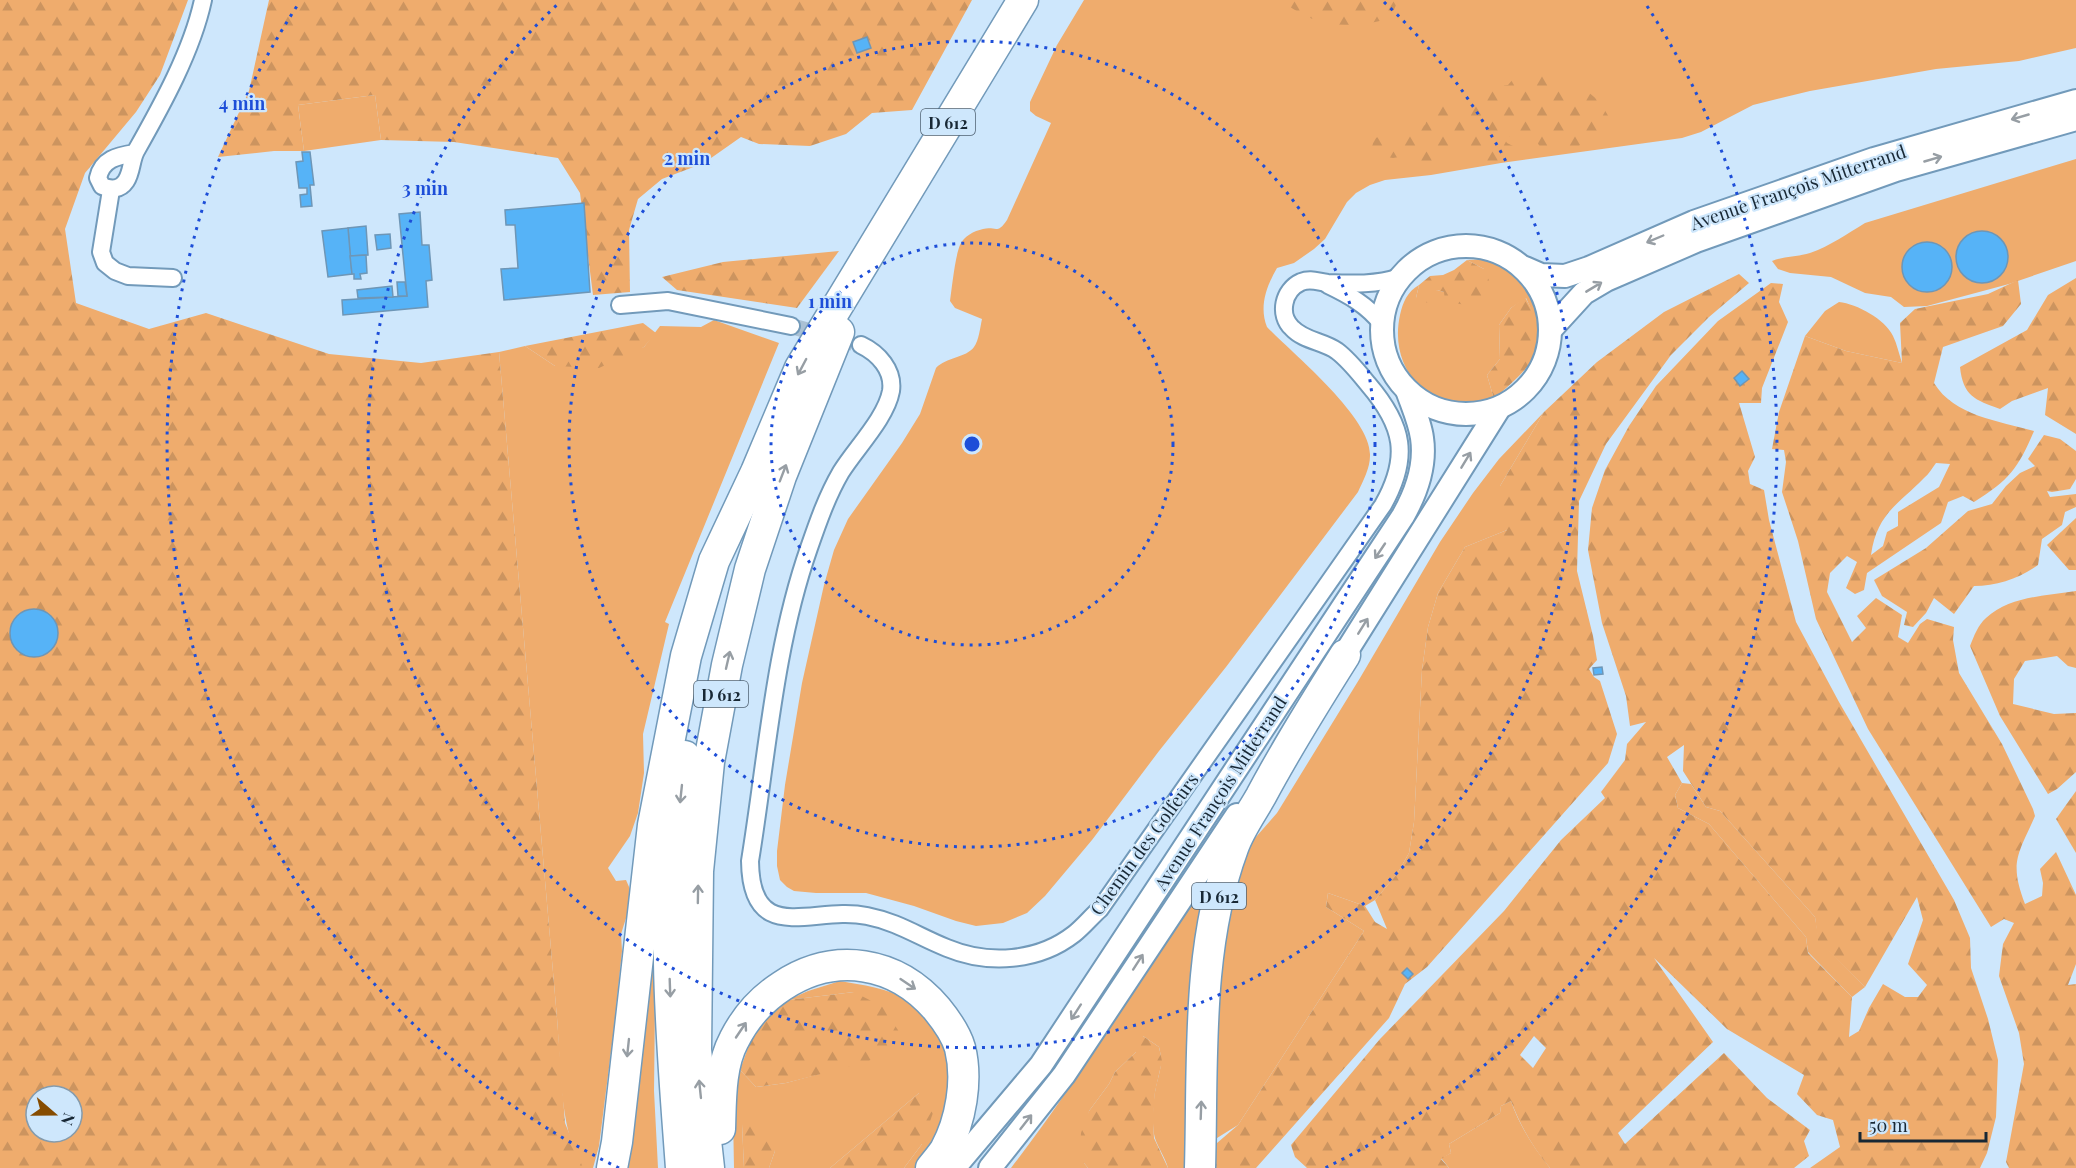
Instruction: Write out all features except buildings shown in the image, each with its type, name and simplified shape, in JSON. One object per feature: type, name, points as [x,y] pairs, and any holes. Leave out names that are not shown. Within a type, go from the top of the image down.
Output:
[{"type":"highway","name":"D 612","points":[[612,1168],[617,1142],[653,825],[686,656],[714,561],[756,472],[800,368],[1023,0]]},
{"type":"highway","name":"D 612","points":[[709,1168],[696,1050],[698,871],[708,762],[727,665],[750,569],[781,476],[875,244]]},
{"type":"highway","name":"D 612","points":[[681,1168],[669,960],[674,848],[685,758],[702,658],[726,565],[756,472]]},
{"type":"highway","name":"D 612","points":[[1200,1168],[1205,984],[1210,935],[1219,895],[1233,846],[1286,750],[1345,655]]},
{"type":"highway","points":[[718,1168],[722,1087],[726,1063],[734,1040],[758,1005],[799,975],[820,968],[854,964],[879,969],[906,981],[928,999],[946,1020],[960,1046],[963,1074],[956,1125],[945,1150],[931,1168]]},
{"type":"main road","name":"Avenue François Mitterrand","points":[[1525,268],[1541,275],[1565,276],[1589,268],[1694,222],[1874,159],[2076,101]]},
{"type":"main road","name":"Avenue François Mitterrand","points":[[1552,328],[1584,293],[1606,280],[1696,241],[1896,170],[2076,119]]},
{"type":"main road","points":[[1464,245],[1497,250],[1525,268],[1544,295],[1552,328],[1546,361],[1529,389],[1498,410],[1469,416],[1436,410],[1408,393],[1389,366],[1381,333],[1387,300],[1400,277],[1432,253],[1464,245]]},
{"type":"main road","name":"Avenue François Mitterrand","points":[[954,1168],[1041,1065],[1403,516],[1411,502],[1423,463],[1422,437],[1408,393]]},
{"type":"main road","name":"Avenue François Mitterrand","points":[[990,1168],[1064,1074],[1345,655],[1498,410]]},
{"type":"street","points":[[135,153],[118,156],[107,161],[100,168],[98,178],[102,186],[111,190],[126,182],[135,153],[150,128],[199,21],[203,0]]},
{"type":"street","points":[[111,190],[101,252],[105,263],[115,271],[128,276],[173,278]]},
{"type":"street","name":"Chemin des Golfeurs","points":[[1325,283],[1387,282],[1400,277]]},
{"type":"street","name":"Chemin des Golfeurs","points":[[861,345],[873,351],[882,360],[889,373],[891,389],[887,405],[840,475],[823,509],[797,587],[782,650],[771,714],[750,861],[750,880],[755,896],[763,908],[774,915],[788,918],[827,914],[865,915],[908,928],[946,948],[969,956],[995,960],[1020,958],[1047,950],[1073,935],[1100,909],[1383,506],[1394,486],[1400,466],[1400,443],[1393,419],[1382,400],[1338,352],[1291,328],[1285,317],[1284,304],[1289,292],[1298,283],[1310,279],[1325,283],[1356,299],[1382,324]]},
{"type":"street","points":[[620,305],[668,301],[791,326]]},
{"type":"green space","points":[[0,0],[188,0],[160,75],[136,112],[85,173],[65,229],[76,303],[149,329],[206,313],[329,354],[421,363],[499,352],[565,1123],[583,1168],[0,1168]]},
{"type":"green space","points":[[269,0],[972,0],[912,110],[872,113],[846,134],[810,146],[759,144],[741,137],[704,163],[662,179],[638,199],[629,230],[630,292],[593,295],[580,193],[558,158],[454,142],[381,140],[375,95],[298,105],[304,151],[274,151],[218,157],[249,91]]},
{"type":"green space","points":[[1084,0],[2076,0],[2076,48],[2019,61],[1936,69],[1810,91],[1753,105],[1701,132],[1682,138],[1385,180],[1356,193],[1347,202],[1325,239],[1294,263],[1277,268],[1267,290],[1264,312],[1267,327],[1329,387],[1358,424],[1367,441],[1370,456],[1366,474],[1358,492],[1092,840],[1045,896],[1027,913],[1003,923],[976,926],[866,893],[794,891],[780,880],[777,851],[785,785],[802,683],[834,550],[848,519],[920,414],[936,368],[970,351],[976,344],[982,319],[955,308],[950,301],[958,250],[970,234],[987,228],[998,229],[1007,220],[1051,123],[1030,111],[1030,102],[1057,45]]},
{"type":"green space","points":[[1284,0],[1398,0],[1390,16],[1384,19],[1377,22],[1343,25],[1323,22],[1304,15],[1284,3]]},
{"type":"green space","points":[[1539,74],[1552,79],[1567,95],[1587,91],[1600,102],[1610,119],[1581,145],[1557,151],[1544,153],[1537,142],[1521,142],[1507,135],[1504,138],[1507,143],[1523,154],[1502,162],[1480,163],[1477,152],[1472,148],[1445,156],[1438,162],[1412,165],[1418,163],[1399,157],[1375,155],[1372,147],[1374,138],[1403,139],[1406,133],[1425,125],[1435,100],[1460,105],[1467,113],[1471,111],[1468,105],[1470,100],[1483,96],[1493,87],[1508,85],[1514,78],[1525,88],[1531,78]]},
{"type":"green space","points":[[375,95],[381,140],[304,151],[298,105]]},
{"type":"green space","points":[[2076,159],[2076,261],[2009,284],[1927,306],[1904,307],[1891,297],[1865,293],[1831,277],[1790,273],[1778,269],[1772,261],[1817,250],[1865,223]]},
{"type":"green space","points":[[839,251],[797,308],[677,290],[662,277],[723,262]]},
{"type":"green space","points":[[1487,259],[1519,279],[1525,286],[1534,303],[1540,330],[1526,298],[1511,308],[1499,325],[1500,359],[1487,375],[1494,399],[1473,404],[1453,403],[1436,397],[1421,387],[1409,373],[1401,356],[1398,336],[1400,315],[1406,298],[1419,285],[1416,298],[1437,290],[1444,292],[1484,269],[1467,260]]},
{"type":"green space","points":[[1467,260],[1484,269],[1491,285],[1484,295],[1470,306],[1445,301],[1444,292],[1437,290],[1428,303],[1416,298],[1419,285],[1430,276],[1443,275]]},
{"type":"green space","points":[[1739,274],[1749,283],[1709,317],[1671,355],[1606,444],[1579,501],[1577,571],[1597,660],[1589,669],[1600,681],[1617,734],[1608,763],[1427,967],[1405,984],[1389,1018],[1256,1168],[1214,1168],[1217,1143],[1238,1125],[1364,931],[1326,907],[1328,893],[1365,906],[1375,922],[1387,929],[1375,900],[1397,874],[1409,853],[1414,822],[1422,670],[1428,627],[1438,593],[1465,547],[1507,530],[1500,519],[1500,486],[1544,412],[1597,362],[1664,312]]},
{"type":"green space","points":[[2076,278],[2076,434],[2045,415],[2048,388],[2012,401],[2000,409],[1972,396],[1964,385],[1960,367],[2027,330],[2048,295]]},
{"type":"green space","points":[[2018,280],[2021,304],[2003,326],[1943,347],[1934,383],[1953,403],[1965,410],[1978,416],[2034,431],[2023,455],[2004,480],[1974,502],[1963,496],[1948,502],[1941,523],[1867,573],[1864,590],[1855,594],[1846,588],[1857,562],[1847,556],[1830,573],[1827,592],[1852,642],[1866,628],[1857,616],[1876,598],[1902,615],[1898,637],[1908,643],[1920,624],[1927,619],[1954,627],[1953,640],[1959,673],[2002,744],[2035,816],[2018,859],[2017,878],[2025,904],[2042,896],[2043,883],[2040,869],[2056,852],[2076,895],[2076,964],[2068,985],[2076,984],[2076,1168],[2009,1168],[2006,1162],[2024,1064],[2019,1033],[1999,976],[2003,944],[2014,923],[2004,919],[1991,927],[1868,729],[1816,619],[1798,541],[1782,492],[1786,462],[1784,450],[1772,449],[1779,412],[1805,336],[1846,351],[1902,363],[1900,323],[1915,309],[1988,294]],"holes":[[[1936,463],[1950,464],[1939,487],[1898,512],[1898,526],[1887,532],[1883,546],[1871,555],[1878,529],[1890,511]]]},
{"type":"green space","points":[[1771,283],[1783,284],[1779,302],[1788,322],[1762,388],[1761,403],[1739,403],[1755,457],[1748,471],[1750,484],[1764,490],[1769,520],[1796,622],[1839,702],[1954,900],[1970,938],[1971,968],[1988,1019],[1998,1060],[1996,1117],[1987,1153],[1980,1168],[1810,1168],[1840,1147],[1833,1120],[1817,1115],[1797,1094],[1804,1075],[1727,1029],[1654,958],[1713,1042],[1618,1133],[1625,1144],[1724,1053],[1767,1098],[1810,1130],[1804,1141],[1809,1156],[1794,1168],[1550,1168],[1518,1119],[1511,1101],[1501,1106],[1500,1113],[1449,1144],[1451,1153],[1441,1159],[1449,1168],[1307,1168],[1295,1157],[1291,1145],[1380,1039],[1504,911],[1561,840],[1605,798],[1601,792],[1625,760],[1627,744],[1646,722],[1630,726],[1626,696],[1602,623],[1588,550],[1592,508],[1605,470],[1629,426],[1656,386],[1718,321]],"holes":[[[1684,745],[1683,771],[1706,807],[1720,811],[1815,917],[1818,941],[1865,987],[1917,897],[1923,920],[1908,964],[1927,985],[1918,997],[1905,997],[1883,984],[1859,1031],[1849,1037],[1852,997],[1808,953],[1806,937],[1709,824],[1678,808],[1675,795],[1682,783],[1667,757]],[[1534,1036],[1546,1048],[1533,1068],[1520,1055]]]},
{"type":"green space","points":[[1525,297],[1539,327],[1538,348],[1527,368],[1494,399],[1487,375],[1500,359],[1499,325],[1511,308]]},
{"type":"green space","points":[[1839,302],[1862,309],[1884,324],[1893,336],[1902,363],[1846,351],[1805,336],[1825,311]]},
{"type":"green space","points":[[714,320],[779,343],[665,622],[669,624],[643,734],[644,773],[638,813],[630,836],[608,868],[616,881],[626,880],[633,896],[621,934],[622,951],[599,1146],[593,1168],[581,1168],[569,1132],[562,1094],[499,352],[525,346],[555,366],[644,347],[660,326],[701,327]]},
{"type":"green space","points":[[643,323],[656,333],[644,347],[599,368],[555,366],[525,346]]},
{"type":"green space","points":[[1544,412],[1500,486],[1507,530],[1465,547],[1438,593],[1428,627],[1422,670],[1414,822],[1409,853],[1397,874],[1375,900],[1365,906],[1328,893],[1326,907],[1364,931],[1238,1125],[1217,1138],[1213,1020],[1233,890],[1248,846],[1277,813],[1440,542],[1473,493],[1499,459]]},
{"type":"green space","points":[[2044,435],[2060,439],[2076,451],[2076,479],[2070,489],[2047,491],[2050,497],[2076,494],[2076,507],[2065,512],[2062,525],[2042,539],[2038,565],[2008,580],[1991,585],[1974,586],[1954,614],[1934,598],[1926,613],[1913,627],[1904,625],[1907,612],[1882,596],[1874,580],[1926,548],[1968,511],[1992,504],[2020,473],[2035,466],[2028,459]]},
{"type":"green space","points":[[2076,518],[2076,570],[2069,570],[2047,545]]},
{"type":"green space","points":[[2076,591],[2076,668],[2068,666],[2057,656],[2025,661],[2014,679],[2013,704],[2054,714],[2076,713],[2076,772],[2048,794],[2000,716],[1970,646],[1983,621],[2006,605],[2029,598]]},
{"type":"green space","points":[[1682,783],[1691,784],[1706,807],[1720,811],[1815,917],[1819,941],[1865,987],[1852,997],[1808,952],[1806,937],[1709,824],[1678,808],[1675,795]]},
{"type":"green space","points":[[2076,791],[2076,853],[2056,819]]},
{"type":"green space","points":[[1221,851],[1184,1168],[1168,1168],[1155,1138],[1153,1108],[1161,1065],[1160,1054],[1159,1047],[1143,1036],[1136,1052],[1115,1072],[1089,1111],[1084,1163],[1088,1168],[1011,1168],[1093,1052]]},
{"type":"green space","points":[[656,914],[654,1091],[658,1168],[625,1168],[644,1043]]},
{"type":"green space","points":[[840,981],[900,996],[927,1016],[944,1037],[951,1052],[953,1082],[951,1098],[934,1143],[917,1168],[904,1168],[922,1144],[919,1093],[830,1168],[769,1168],[775,1151],[742,1124],[744,1168],[734,1168],[733,1115],[740,1070],[756,1087],[786,1083],[819,1074],[854,992],[788,1000]]},
{"type":"green space","points":[[854,992],[883,1007],[905,1041],[867,1062],[786,1083],[756,1087],[740,1070],[754,1031],[788,1000]]},
{"type":"green space","points":[[1143,1036],[1159,1047],[1162,1061],[1155,1092],[1153,1121],[1154,1138],[1168,1168],[1088,1168],[1084,1163],[1080,1147],[1081,1133],[1089,1111],[1115,1072],[1136,1052],[1134,1044],[1137,1037]]},
{"type":"green space","points":[[919,1093],[940,1093],[922,1144],[904,1168],[830,1168]]},
{"type":"green space","points":[[1511,1101],[1518,1119],[1550,1168],[1449,1168],[1441,1158],[1451,1153],[1449,1144],[1500,1113],[1501,1106]]},
{"type":"green space","points":[[742,1124],[765,1124],[775,1151],[769,1168],[744,1168]]},
{"type":"tunnel","points":[[791,326],[861,345]]}]
